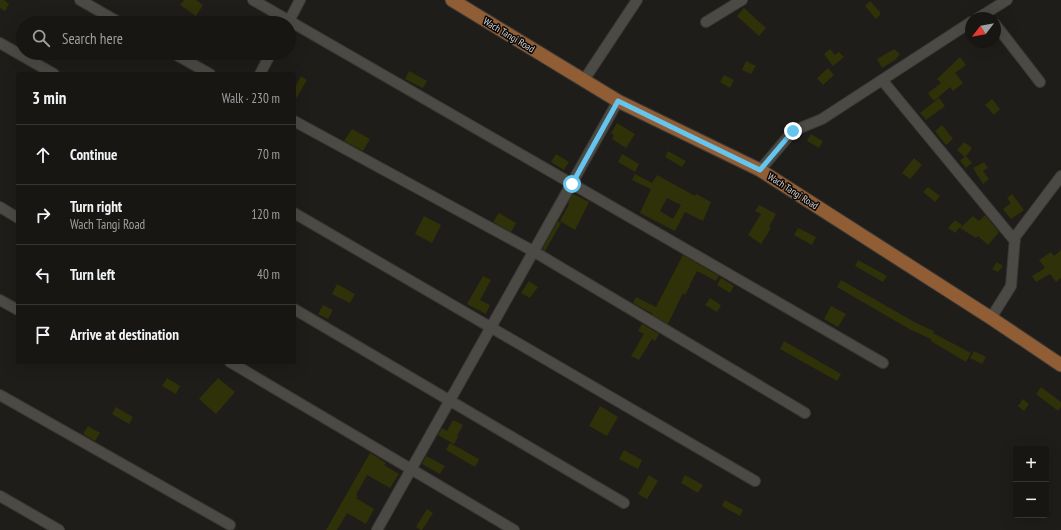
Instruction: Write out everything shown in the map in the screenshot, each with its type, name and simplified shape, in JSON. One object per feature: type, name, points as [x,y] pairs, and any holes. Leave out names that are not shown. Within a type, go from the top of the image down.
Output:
[{"type":"main road","name":"Wach Tangi Road","points":[[452,0],[618,101],[760,170],[991,318],[1061,365]]},
{"type":"street","points":[[80,0],[108,16]]},
{"type":"street","points":[[253,0],[278,16]]},
{"type":"street","points":[[291,16],[300,0]]},
{"type":"street","points":[[584,80],[637,0]]},
{"type":"street","points":[[706,22],[742,0]]},
{"type":"street","points":[[990,12],[1007,0]]},
{"type":"street","points":[[760,170],[793,131],[822,119],[965,26]]},
{"type":"street","points":[[296,27],[883,363]]},
{"type":"street","points":[[1001,32],[1040,82]]},
{"type":"street","points":[[0,43],[16,52]]},
{"type":"street","points":[[30,60],[51,72]]},
{"type":"street","points":[[185,60],[206,72]]},
{"type":"street","points":[[261,72],[267,60]]},
{"type":"street","points":[[882,80],[1015,241]]},
{"type":"street","points":[[377,530],[618,101]]},
{"type":"street","points":[[296,122],[533,251],[805,413]]},
{"type":"street","points":[[991,318],[1010,286],[1015,238],[1061,176]]},
{"type":"street","points":[[0,207],[16,217]]},
{"type":"street","points":[[296,214],[755,481]]},
{"type":"street","points":[[0,300],[16,309]]},
{"type":"street","points":[[296,310],[624,503]]},
{"type":"street","points":[[233,364],[514,530]]},
{"type":"street","points":[[0,396],[230,525]]},
{"type":"street","points":[[0,496],[59,530]]},
{"type":"building","points":[[0,0],[4,0],[9,4],[5,11],[0,8]]},
{"type":"building","points":[[184,0],[196,0],[203,5],[196,16],[180,5]]},
{"type":"building","points":[[870,1],[880,12],[880,15],[876,19],[865,6]]},
{"type":"building","points":[[744,8],[766,28],[759,36],[737,16]]},
{"type":"building","points":[[830,49],[835,55],[839,52],[844,57],[833,66],[824,54]]},
{"type":"building","points":[[894,49],[900,54],[895,60],[882,68],[877,59]]},
{"type":"building","points":[[960,57],[966,65],[955,73],[963,83],[953,91],[950,87],[934,101],[928,93],[941,83],[937,79]]},
{"type":"building","points":[[746,61],[756,66],[751,74],[742,70]]},
{"type":"building","points":[[828,68],[834,75],[823,85],[817,78]]},
{"type":"building","points":[[409,71],[427,81],[423,88],[405,79]]},
{"type":"building","points":[[724,75],[734,80],[730,88],[720,82]]},
{"type":"building","points":[[301,76],[307,80],[296,99],[296,85]]},
{"type":"building","points":[[939,98],[945,106],[926,120],[920,113]]},
{"type":"building","points":[[992,99],[1000,109],[994,115],[985,105]]},
{"type":"building","points":[[617,123],[635,134],[626,148],[612,139],[614,135],[611,133]]},
{"type":"building","points":[[942,125],[953,139],[946,145],[935,131]]},
{"type":"building","points":[[352,129],[370,139],[363,151],[344,141]]},
{"type":"building","points":[[811,134],[823,141],[819,148],[807,141]]},
{"type":"building","points":[[964,142],[971,147],[971,150],[965,157],[957,150]]},
{"type":"building","points":[[668,151],[686,161],[682,167],[665,157]]},
{"type":"building","points":[[556,154],[569,162],[564,170],[551,162]]},
{"type":"building","points":[[622,154],[639,164],[635,172],[618,162]]},
{"type":"building","points":[[966,156],[972,163],[966,168],[960,161]]},
{"type":"building","points":[[914,158],[922,165],[910,179],[902,173]]},
{"type":"building","points":[[984,162],[988,168],[983,171],[989,179],[983,184],[973,168]]},
{"type":"building","points":[[635,174],[652,183],[657,175],[695,196],[696,194],[711,202],[703,221],[685,212],[675,231],[640,213],[651,189],[632,180]],"holes":[[[667,198],[681,205],[673,219],[660,211]]]},
{"type":"building","points":[[928,187],[940,196],[935,202],[923,192]]},
{"type":"building","points":[[573,194],[589,202],[575,230],[560,221]]},
{"type":"building","points":[[1012,194],[1024,210],[1011,219],[1003,209],[1011,203],[1007,198]]},
{"type":"building","points":[[759,205],[776,214],[769,227],[771,228],[761,244],[748,235],[761,214],[755,211]]},
{"type":"building","points":[[499,213],[516,223],[511,232],[493,222]]},
{"type":"building","points":[[985,215],[999,232],[988,245],[978,236],[976,238],[960,228],[973,216],[979,221]]},
{"type":"building","points":[[424,216],[441,225],[432,243],[415,234]]},
{"type":"building","points":[[955,220],[962,225],[955,233],[948,228]]},
{"type":"building","points":[[558,221],[561,223],[545,251],[542,249]]},
{"type":"building","points":[[798,228],[816,237],[812,245],[794,235]]},
{"type":"building","points":[[1061,250],[1061,278],[1056,282],[1050,274],[1036,282],[1032,276],[1045,268],[1039,260],[1051,252],[1054,256]]},
{"type":"building","points":[[683,255],[719,276],[716,281],[697,271],[685,295],[683,293],[668,324],[633,303],[636,297],[656,307]]},
{"type":"building","points":[[858,260],[887,276],[883,282],[855,266]]},
{"type":"building","points":[[997,262],[1003,266],[998,272],[992,269]]},
{"type":"building","points":[[483,276],[491,280],[480,300],[490,305],[486,314],[467,304]]},
{"type":"building","points":[[721,278],[734,286],[730,293],[717,285]]},
{"type":"building","points":[[841,280],[971,353],[966,362],[931,341],[931,339],[911,330],[837,287]]},
{"type":"building","points":[[529,281],[538,287],[530,298],[521,293]]},
{"type":"building","points":[[337,284],[355,294],[350,303],[332,294]]},
{"type":"building","points":[[710,298],[721,305],[717,312],[705,305]]},
{"type":"building","points":[[323,305],[333,310],[328,319],[318,314]]},
{"type":"building","points":[[831,306],[846,314],[838,327],[824,319]]},
{"type":"building","points":[[642,324],[659,334],[655,341],[652,339],[639,360],[631,356],[644,334],[638,331]]},
{"type":"building","points":[[784,341],[841,374],[837,381],[780,349]]},
{"type":"building","points":[[974,351],[986,357],[982,364],[970,358]]},
{"type":"building","points":[[167,378],[180,386],[176,394],[162,386]]},
{"type":"building","points":[[218,378],[235,392],[216,414],[199,399]]},
{"type":"building","points":[[1041,387],[1061,402],[1061,407],[1058,411],[1036,394]]},
{"type":"building","points":[[1023,399],[1029,404],[1024,411],[1018,406]]},
{"type":"building","points":[[600,406],[618,417],[607,436],[589,426]]},
{"type":"building","points":[[116,407],[133,417],[129,424],[112,414]]},
{"type":"building","points":[[453,420],[463,425],[454,444],[438,435],[442,428],[447,431]]},
{"type":"building","points":[[88,426],[100,433],[95,441],[83,434]]},
{"type":"building","points":[[450,443],[479,459],[475,467],[446,450]]},
{"type":"building","points":[[624,450],[642,460],[638,469],[619,459]]},
{"type":"building","points":[[370,453],[386,463],[384,465],[399,474],[390,488],[367,475],[356,495],[358,496],[356,498],[374,509],[366,524],[347,513],[337,530],[326,530]]},
{"type":"building","points":[[426,456],[445,466],[440,474],[422,464]]},
{"type":"building","points":[[649,475],[658,481],[647,499],[638,494]]},
{"type":"building","points":[[685,475],[703,485],[698,493],[681,483]]},
{"type":"building","points":[[725,500],[743,510],[740,516],[722,506]]},
{"type":"building","points":[[427,509],[433,513],[421,530],[416,527]]},
{"type":"route","points":[[572,184],[618,101],[760,170],[793,131]]}]
